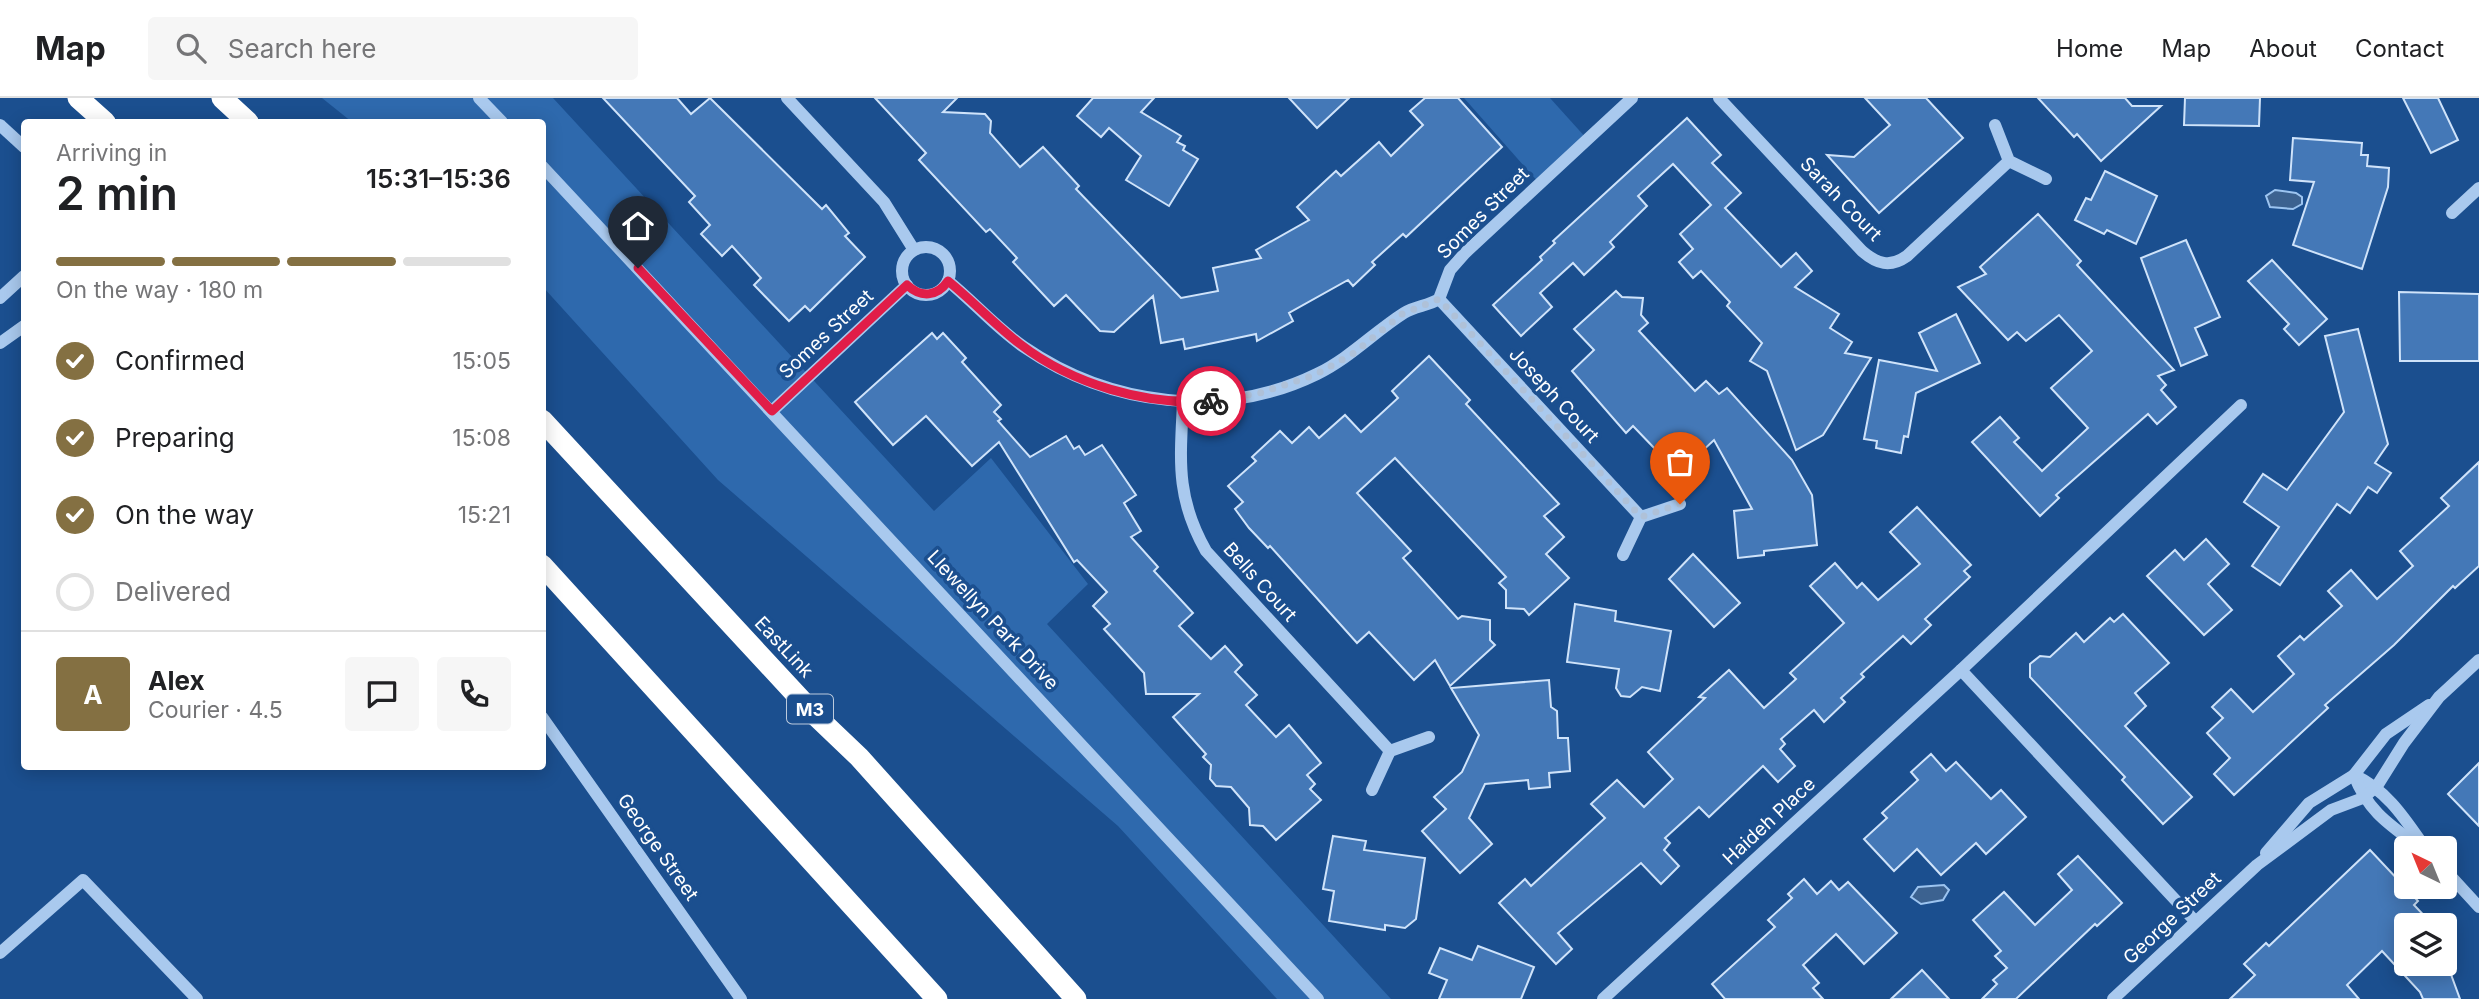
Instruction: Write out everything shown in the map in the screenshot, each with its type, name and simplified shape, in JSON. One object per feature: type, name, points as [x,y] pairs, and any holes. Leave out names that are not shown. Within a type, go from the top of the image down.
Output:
[{"type":"highway","points":[[78,98],[102,119]]},
{"type":"highway","points":[[222,98],[245,119]]},
{"type":"highway","name":"EastLink","points":[[546,424],[817,717],[859,757],[1076,999]]},
{"type":"highway","points":[[546,569],[937,999]]},
{"type":"street","points":[[479,98],[499,119]]},
{"type":"street","points":[[787,98],[884,202],[914,250]]},
{"type":"street","name":"Somes Street","points":[[1439,299],[1450,270],[1465,253],[1632,98]]},
{"type":"street","name":"Sarah Court","points":[[1719,98],[1862,251],[1881,264],[1898,262],[1907,256],[2009,161]]},
{"type":"street","points":[[0,125],[21,144]]},
{"type":"street","points":[[1995,125],[2009,161],[2046,179]]},
{"type":"street","name":"Llewellyn Park Drive","points":[[546,170],[1318,999]]},
{"type":"street","points":[[2452,213],[2479,188]]},
{"type":"street","points":[[929,247],[942,253],[950,266],[948,281],[943,288],[929,294],[920,294],[907,285],[903,266],[914,250],[929,247]]},
{"type":"street","points":[[0,298],[21,279]]},
{"type":"street","points":[[948,281],[1021,345],[1047,362],[1118,391],[1183,403],[1260,393],[1295,383],[1354,353],[1402,314],[1439,299]]},
{"type":"street","name":"Somes Street","points":[[772,411],[907,285]]},
{"type":"street","name":"Joseph Court","points":[[1439,299],[1641,517]]},
{"type":"street","points":[[0,342],[21,328]]},
{"type":"street","name":"Bells Court","points":[[1183,403],[1183,492],[1188,518],[1206,551],[1390,751]]},
{"type":"street","name":"Haideh Place","points":[[1603,999],[1961,670],[2241,405]]},
{"type":"street","points":[[1623,555],[1641,517],[1680,504]]},
{"type":"street","name":"George Street","points":[[2257,864],[2331,810],[2363,798],[2377,786],[2404,743],[2440,698],[2479,660]]},
{"type":"street","points":[[1961,670],[2196,921]]},
{"type":"street","name":"George Street","points":[[2113,999],[2257,864],[2309,803],[2354,775],[2386,734],[2440,698]]},
{"type":"street","name":"George Street","points":[[546,723],[741,999]]},
{"type":"street","points":[[1372,790],[1390,751],[1429,737]]},
{"type":"street","points":[[2354,775],[2377,786],[2399,810],[2416,836]]},
{"type":"street","points":[[2354,775],[2363,798],[2384,821],[2405,836]]},
{"type":"street","points":[[0,953],[83,880],[197,999]]},
{"type":"street","points":[[2457,883],[2479,907]]},
{"type":"shaded area","points":[[322,98],[553,98],[934,511],[991,458],[1088,584],[1047,624],[1391,999],[1277,999],[1118,826],[718,480],[546,290],[546,119],[348,119]]},
{"type":"shaded area","points":[[1464,98],[1550,98],[1587,139],[1540,184]]},
{"type":"shaded area","points":[[2275,190],[2296,193],[2302,197],[2302,204],[2293,209],[2270,207],[2266,196]]},
{"type":"shaded area","points":[[1944,885],[1949,890],[1943,900],[1921,904],[1911,897],[1918,887]]},
{"type":"building","points":[[603,98],[677,98],[691,114],[710,98],[822,209],[826,205],[849,233],[845,236],[865,257],[810,311],[805,306],[789,321],[754,285],[761,278],[732,246],[722,256],[701,234],[710,225],[689,202],[695,196]]},
{"type":"building","points":[[875,98],[957,98],[943,112],[985,114],[991,121],[990,133],[1020,167],[1043,147],[1079,186],[1076,189],[1181,298],[1218,291],[1213,268],[1261,258],[1256,250],[1309,220],[1297,207],[1336,171],[1341,176],[1379,142],[1391,156],[1423,125],[1410,111],[1425,98],[1458,98],[1502,147],[1406,237],[1403,234],[1372,262],[1375,265],[1353,286],[1348,280],[1289,313],[1293,321],[1257,341],[1256,334],[1185,349],[1183,339],[1161,343],[1153,296],[1114,332],[1100,331],[1066,295],[1054,306],[1013,262],[1017,258],[990,229],[986,232],[919,160],[926,153]]},
{"type":"building","points":[[1093,98],[1154,98],[1141,112],[1181,136],[1177,142],[1185,146],[1183,150],[1198,159],[1169,206],[1126,180],[1141,156],[1109,128],[1101,137],[1077,116]]},
{"type":"building","points":[[1289,98],[1349,98],[1317,128]]},
{"type":"building","points":[[1865,98],[1926,98],[1963,138],[1879,213],[1827,155],[1854,157],[1890,125]]},
{"type":"building","points":[[2038,98],[2125,98],[2132,106],[2161,106],[2101,161],[2077,134],[2074,137]]},
{"type":"building","points":[[2185,98],[2260,98],[2259,126],[2184,125]]},
{"type":"building","points":[[2403,98],[2438,98],[2458,140],[2431,153]]},
{"type":"building","points":[[1687,118],[1721,155],[1712,163],[1741,193],[1725,208],[1781,267],[1796,253],[1812,271],[1795,287],[1839,314],[1830,328],[1852,342],[1845,353],[1871,358],[1823,435],[1796,450],[1767,371],[1750,361],[1762,343],[1727,306],[1730,302],[1701,271],[1693,278],[1679,262],[1693,249],[1680,234],[1711,205],[1673,164],[1638,196],[1647,206],[1610,242],[1614,247],[1584,275],[1573,263],[1540,293],[1552,307],[1521,336],[1493,305],[1542,260],[1540,257],[1555,243],[1553,241]]},
{"type":"building","points":[[2293,138],[2362,143],[2361,155],[2368,155],[2367,166],[2389,168],[2388,187],[2362,269],[2293,245],[2314,182],[2290,180]]},
{"type":"building","points":[[2105,171],[2157,196],[2136,244],[2107,230],[2104,234],[2075,220],[2086,198],[2091,200]]},
{"type":"building","points":[[2038,214],[2081,261],[2077,265],[2174,370],[2158,376],[2166,385],[2161,390],[2176,407],[2157,424],[2148,414],[2056,495],[2059,498],[2040,516],[1972,442],[2000,417],[2019,438],[2014,442],[2042,471],[2088,428],[2051,388],[2092,351],[2059,315],[2026,341],[2017,332],[2008,340],[1958,287],[1986,274],[1980,267]]},
{"type":"building","points":[[2186,240],[2220,317],[2195,328],[2207,355],[2181,366],[2141,258]]},
{"type":"building","points":[[2272,260],[2327,319],[2299,345],[2284,329],[2289,324],[2248,281]]},
{"type":"building","points":[[1616,291],[1622,297],[1643,298],[1641,315],[1648,323],[1639,331],[1695,391],[1706,381],[1719,394],[1727,388],[1792,460],[1812,495],[1817,545],[1764,551],[1764,555],[1738,558],[1734,511],[1752,509],[1714,440],[1698,455],[1686,441],[1681,446],[1672,437],[1657,451],[1633,426],[1626,433],[1572,371],[1594,350],[1574,329]]},
{"type":"building","points":[[2399,292],[2479,294],[2479,361],[2400,361]]},
{"type":"building","points":[[1956,314],[1980,363],[1916,393],[1908,437],[1904,436],[1901,453],[1876,448],[1877,441],[1864,439],[1879,360],[1937,371],[1919,333]]},
{"type":"building","points":[[2358,329],[2388,444],[2375,463],[2391,473],[2377,493],[2368,487],[2350,513],[2337,504],[2280,585],[2252,566],[2279,527],[2244,502],[2263,474],[2287,490],[2344,412],[2325,336]]},
{"type":"building","points":[[932,333],[937,339],[943,333],[966,358],[962,362],[1001,405],[994,412],[1001,419],[998,421],[1030,457],[1066,436],[1074,449],[1079,446],[1085,455],[1102,445],[1136,495],[1124,503],[1141,531],[1131,537],[1158,567],[1154,571],[1193,613],[1179,626],[1211,659],[1225,646],[1242,665],[1235,672],[1257,695],[1246,705],[1276,737],[1289,725],[1321,763],[1307,775],[1315,784],[1310,789],[1321,800],[1276,840],[1263,826],[1250,825],[1249,808],[1231,787],[1216,786],[1210,779],[1211,765],[1203,757],[1206,754],[1173,717],[1199,694],[1146,694],[1144,673],[1104,629],[1110,624],[1093,606],[1107,592],[1077,560],[1074,562],[999,442],[972,466],[926,416],[893,445],[855,402]]},
{"type":"building","points":[[1429,356],[1470,400],[1466,404],[1559,504],[1544,516],[1564,537],[1546,554],[1569,578],[1529,615],[1524,609],[1506,608],[1506,590],[1499,583],[1506,577],[1395,458],[1357,493],[1411,551],[1403,558],[1458,619],[1462,616],[1490,620],[1490,640],[1495,645],[1450,686],[1435,660],[1414,680],[1369,632],[1357,643],[1270,546],[1268,548],[1249,528],[1235,509],[1243,502],[1228,486],[1256,461],[1252,457],[1280,431],[1292,443],[1309,427],[1319,438],[1345,415],[1361,432],[1398,398],[1392,391]]},
{"type":"building","points":[[2479,462],[2479,566],[2455,588],[2453,586],[2394,645],[2325,705],[2328,708],[2234,795],[2214,774],[2230,758],[2207,733],[2223,718],[2212,707],[2231,689],[2253,712],[2294,674],[2278,656],[2300,636],[2304,640],[2342,606],[2328,591],[2351,570],[2377,599],[2413,566],[2400,551],[2449,506],[2441,498]]},
{"type":"building","points":[[1917,507],[1971,565],[1964,571],[1970,577],[1925,619],[1931,625],[1911,644],[1903,636],[1861,674],[1864,677],[1841,698],[1845,702],[1824,722],[1814,710],[1781,739],[1785,744],[1780,749],[1795,766],[1778,782],[1763,766],[1709,817],[1699,807],[1665,838],[1670,843],[1664,850],[1679,866],[1661,884],[1641,863],[1558,933],[1572,949],[1556,964],[1499,903],[1525,879],[1531,886],[1605,818],[1591,804],[1617,780],[1644,807],[1673,779],[1648,752],[1705,698],[1699,697],[1729,670],[1764,708],[1796,679],[1790,673],[1844,623],[1810,586],[1835,563],[1857,588],[1862,583],[1878,600],[1920,564],[1890,532]]},
{"type":"building","points":[[2206,539],[2229,564],[2208,584],[2232,610],[2204,635],[2147,576],[2175,550],[2184,560]]},
{"type":"building","points":[[1693,554],[1740,603],[1714,627],[1669,579]]},
{"type":"building","points":[[1575,604],[1616,611],[1615,621],[1671,631],[1660,691],[1642,687],[1630,697],[1621,696],[1616,688],[1619,669],[1567,662]]},
{"type":"building","points":[[2123,614],[2169,663],[2135,693],[2146,706],[2125,726],[2192,797],[2163,824],[2122,780],[2125,777],[2030,677],[2030,664],[2040,656],[2050,657],[2076,633],[2084,642],[2110,618],[2114,622]]},
{"type":"building","points":[[1549,680],[1551,707],[1557,711],[1558,738],[1568,738],[1570,771],[1549,773],[1550,787],[1529,789],[1528,780],[1485,784],[1469,818],[1492,844],[1460,873],[1422,831],[1446,809],[1434,797],[1462,772],[1479,735],[1451,688]]},
{"type":"building","points":[[1931,754],[1946,771],[1956,762],[1991,799],[2001,790],[2026,817],[1986,854],[1976,843],[1941,875],[1917,849],[1894,871],[1864,839],[1887,818],[1882,813],[1918,780],[1911,772]]},
{"type":"building","points":[[2479,763],[2479,826],[2448,794]]},
{"type":"building","points":[[1333,836],[1366,841],[1364,850],[1425,858],[1416,919],[1405,928],[1385,925],[1385,930],[1329,921],[1334,891],[1323,889]]},
{"type":"building","points":[[2370,850],[2394,876],[2394,900],[2417,900],[2414,905],[2422,913],[2394,913],[2394,964],[2382,951],[2347,985],[2359,999],[2230,999],[2255,975],[2244,964],[2266,943],[2269,946]]},
{"type":"building","points":[[2078,856],[2122,903],[2097,926],[2095,924],[2016,999],[1982,999],[1997,984],[1993,980],[2007,968],[1995,956],[2001,951],[1973,920],[2004,892],[2035,925],[2072,890],[2058,874]]},
{"type":"building","points":[[1804,879],[1817,894],[1831,881],[1839,890],[1848,882],[1897,933],[1864,964],[1836,934],[1803,965],[1819,983],[1813,988],[1823,999],[1725,999],[1712,984],[1775,927],[1768,920],[1792,898],[1788,894]]},
{"type":"building","points":[[1478,946],[1534,967],[1521,999],[1439,999],[1447,980],[1429,973],[1440,948],[1472,960]]},
{"type":"building","points":[[1922,970],[1949,999],[1891,999]]},
{"type":"building","points":[[2405,976],[2452,976],[2460,999],[2423,999]]},
{"type":"way so far","points":[[1211,401],[1260,393],[1315,375],[1354,353],[1402,314],[1439,299],[1641,517],[1680,504]]},
{"type":"route","points":[[638,268],[772,411],[907,285],[920,294],[929,294],[943,288],[948,281],[1021,345],[1047,362],[1085,380],[1146,397],[1183,403],[1211,401]]}]
